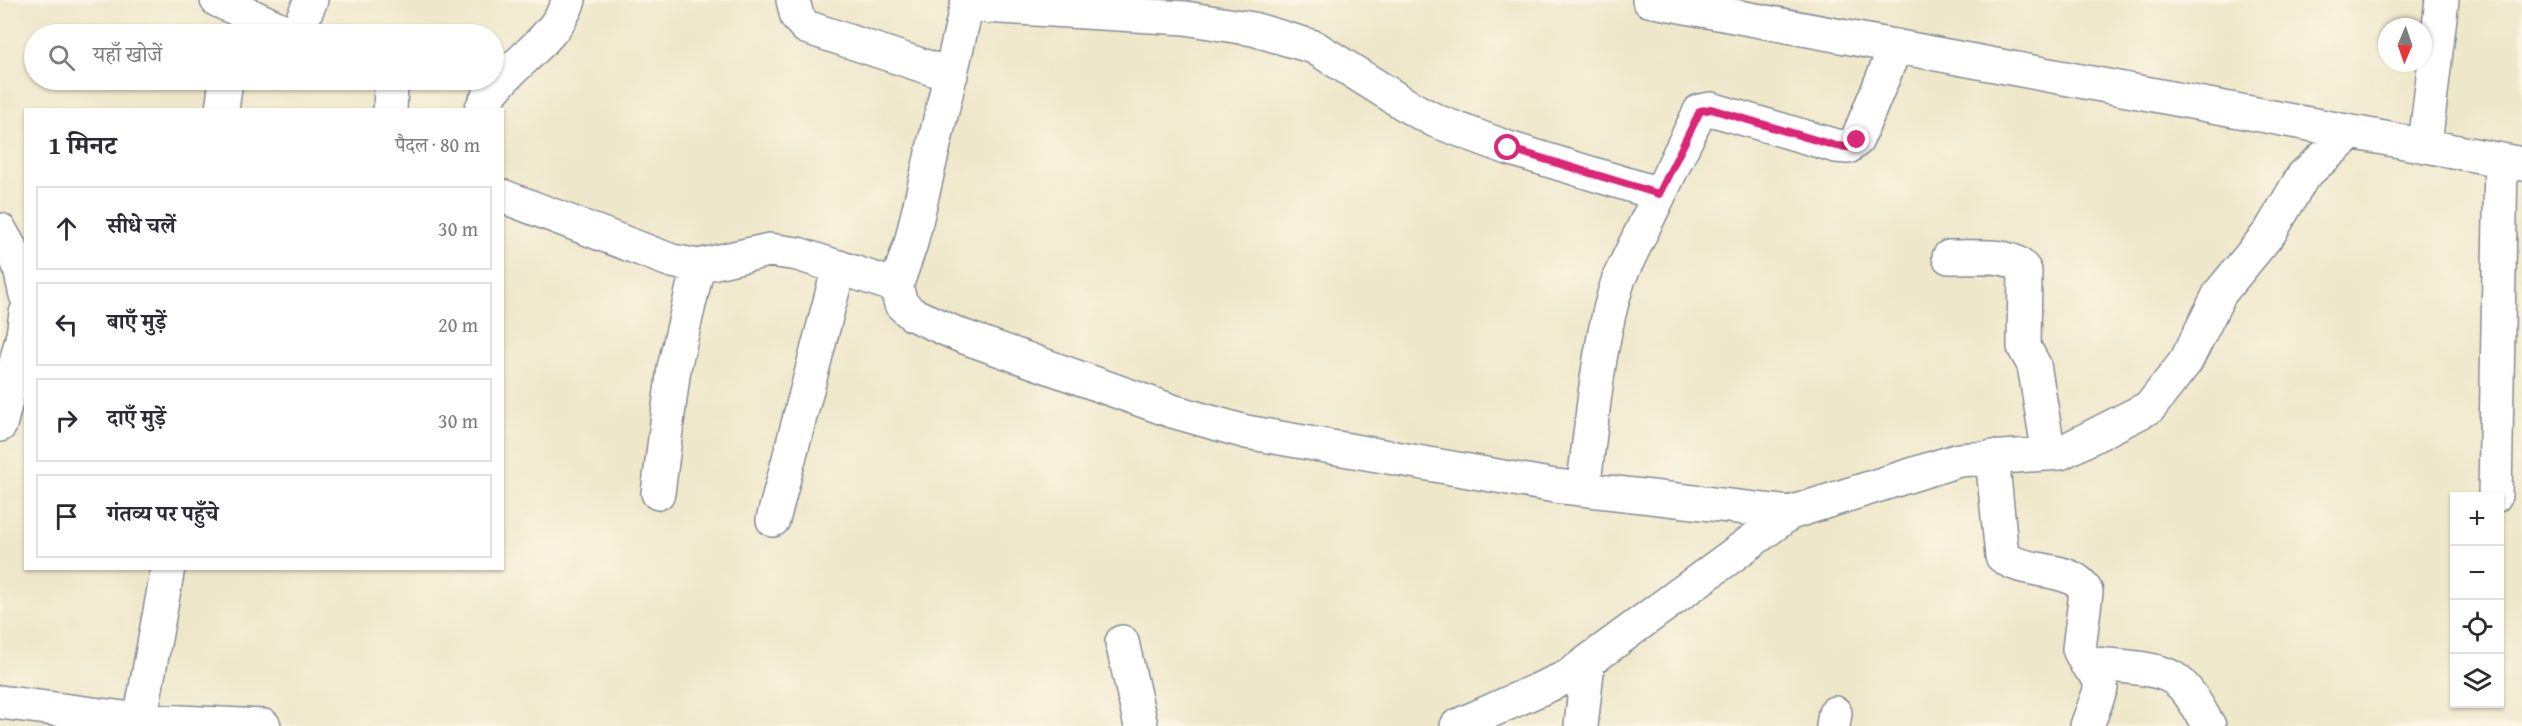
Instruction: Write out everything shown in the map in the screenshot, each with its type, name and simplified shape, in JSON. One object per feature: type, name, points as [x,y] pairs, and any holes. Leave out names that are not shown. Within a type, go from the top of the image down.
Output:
[{"type":"street","points":[[300,24],[311,0]]},
{"type":"street","points":[[504,78],[555,27],[568,0]]},
{"type":"street","points":[[793,0],[797,17],[806,27],[951,75]]},
{"type":"street","points":[[1650,0],[2512,162],[2495,492]]},
{"type":"street","points":[[2425,145],[2442,0]]},
{"type":"street","points":[[1659,194],[1508,148],[1436,121],[1411,108],[1314,47],[1253,28],[1185,18],[968,3],[911,243],[896,286],[901,304],[912,314],[950,331],[1172,411],[1257,434],[1583,489],[1790,513]]},
{"type":"street","points":[[228,14],[260,24]]},
{"type":"street","points":[[1583,489],[1606,326],[1613,296],[1619,278],[1700,111],[1711,109],[1836,146],[1848,147],[1857,140],[1896,46]]},
{"type":"street","points":[[222,108],[225,90]]},
{"type":"street","points":[[390,108],[392,90]]},
{"type":"street","points":[[482,108],[492,90]]},
{"type":"street","points":[[1456,726],[1567,677],[1790,513],[1959,459],[2060,453],[2150,407],[2186,361],[2220,293],[2270,232],[2303,176],[2352,132]]},
{"type":"street","points":[[504,197],[672,261],[698,266],[769,250],[798,254],[896,286]]},
{"type":"street","points":[[0,230],[19,264],[24,286]]},
{"type":"street","points":[[1949,257],[2008,259],[2019,263],[2025,271],[2024,347],[2034,365],[2049,454]]},
{"type":"street","points":[[657,493],[674,368],[698,266]]},
{"type":"street","points":[[773,519],[839,267]]},
{"type":"street","points":[[0,425],[24,328]]},
{"type":"street","points":[[1992,457],[2002,556],[2011,564],[2073,577],[2083,584],[2086,591],[2079,649],[2086,663],[2098,676],[2101,688],[2087,726]]},
{"type":"street","points":[[140,720],[168,570]]},
{"type":"street","points":[[1122,642],[1142,726]]},
{"type":"street","points":[[1581,726],[1588,662]]},
{"type":"street","points":[[2086,663],[2158,672],[2173,678],[2186,691],[2209,726]]},
{"type":"street","points":[[0,702],[70,719],[264,726]]},
{"type":"route","points":[[1508,148],[1659,194],[1692,122],[1700,111],[1711,109],[1836,146],[1848,147],[1857,140]]}]
